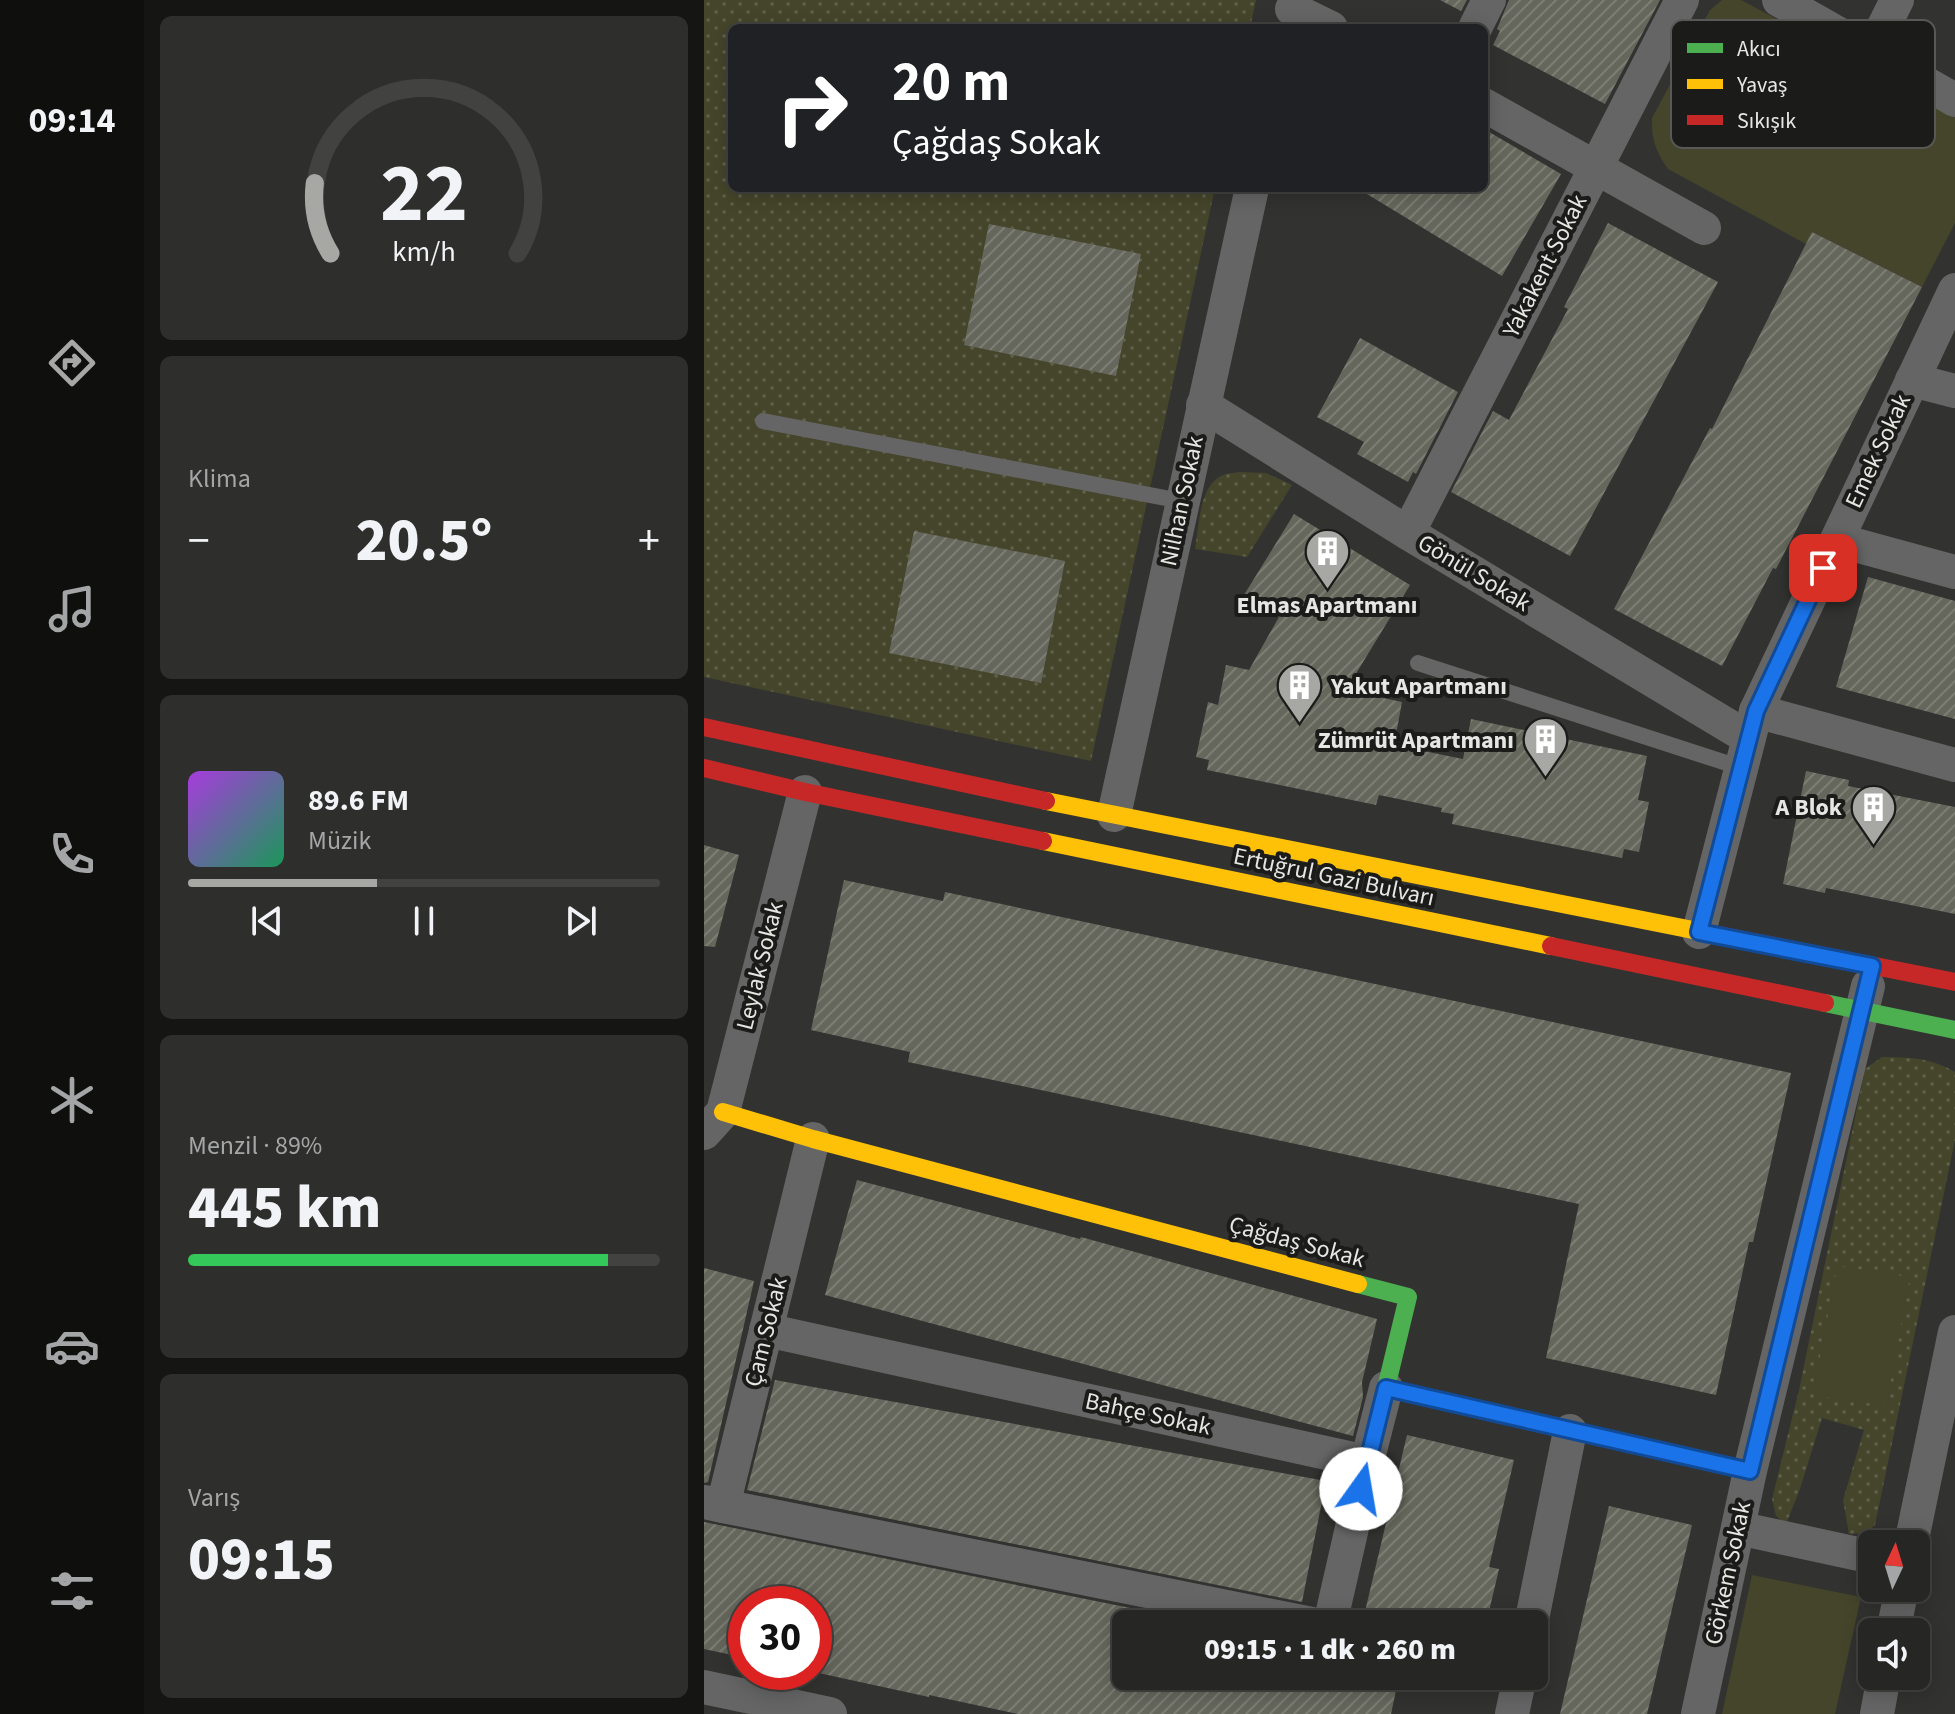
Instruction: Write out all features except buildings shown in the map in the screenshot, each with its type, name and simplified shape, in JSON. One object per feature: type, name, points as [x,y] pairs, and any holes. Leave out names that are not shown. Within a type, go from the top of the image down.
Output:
[{"type":"main road","name":"Ertuğrul Gazi Bulvarı","points":[[704,727],[979,788],[1955,982]]},
{"type":"main road","name":"Ertuğrul Gazi Bulvarı","points":[[704,768],[805,792],[1955,1030]]},
{"type":"main road","name":"Çağdaş Sokak","points":[[713,1122],[813,1139],[1408,1297],[1386,1388]]},
{"type":"main road","points":[[1386,1388],[1750,1471]]},
{"type":"street","points":[[1477,24],[1489,0]]},
{"type":"street","name":"Yakakent Sokak","points":[[1672,20],[1682,0]]},
{"type":"street","points":[[1779,0],[1814,20]]},
{"type":"street","points":[[1887,20],[1897,0]]},
{"type":"street","points":[[1291,12],[1321,24]]},
{"type":"street","name":"Yakakent Sokak","points":[[1408,533],[1671,21]]},
{"type":"street","points":[[1935,89],[1955,100]]},
{"type":"street","points":[[1488,107],[1704,228]]},
{"type":"street","name":"Nilhan Sokak","points":[[1114,815],[1251,192]]},
{"type":"street","name":"Emek Sokak","points":[[1699,932],[1747,738],[1955,290]]},
{"type":"street","points":[[1912,380],[1955,391]]},
{"type":"street","name":"Gönül Sokak","points":[[1203,405],[1747,738],[1955,765]]},
{"type":"street","points":[[1837,540],[1955,572]]},
{"type":"street","name":"Leylak Sokak","points":[[713,1122],[805,792]]},
{"type":"street","name":"Görkem Sokak","points":[[1698,1714],[1750,1471],[1872,966]]},
{"type":"street","name":"Çam Sokak","points":[[713,1504],[766,1330],[813,1139]]},
{"type":"street","name":"Bahçe Sokak","points":[[766,1330],[1367,1462]]},
{"type":"street","points":[[1916,1530],[1942,1465],[1955,1332]]},
{"type":"street","points":[[1333,1610],[1386,1388]]},
{"type":"street","points":[[1534,1610],[1570,1431]]},
{"type":"street","points":[[713,1504],[1242,1610]]},
{"type":"street","points":[[1738,1528],[1858,1554]]},
{"type":"street","points":[[704,1687],[830,1714]]},
{"type":"street","points":[[1512,1714],[1517,1690]]},
{"type":"street","points":[[1877,1714],[1881,1690]]},
{"type":"lane","points":[[763,421],[1181,501]]},
{"type":"lane","points":[[1418,663],[1747,738]]},
{"type":"green space","points":[[704,0],[1256,0],[1251,24],[728,24],[728,192],[1214,192],[1091,761],[704,677]]},
{"type":"green space","points":[[1722,0],[1741,0],[1779,20],[1705,20],[1710,10]]},
{"type":"green space","points":[[1671,83],[1671,148],[1935,148],[1935,103],[1955,114],[1955,223],[1922,287],[1812,232],[1806,244],[1668,169],[1655,145],[1652,118]]},
{"type":"green space","points":[[1240,472],[1266,473],[1292,485],[1247,557],[1195,549],[1201,508],[1208,489],[1221,476]]},
{"type":"green space","points":[[1882,1057],[1929,1061],[1955,1072],[1955,1140],[1875,1525],[1869,1530],[1849,1534],[1843,1500],[1864,1430],[1822,1418],[1786,1524],[1776,1516],[1772,1499],[1799,1390],[1865,1069]]},
{"type":"green space","points":[[1837,1266],[1910,1277],[1886,1406],[1813,1395]]},
{"type":"green space","points":[[1752,1575],[1858,1596],[1860,1602],[1835,1714],[1722,1714]]},
{"type":"traffic: fast","points":[[1825,1003],[1955,1030]]},
{"type":"traffic: fast","points":[[1358,1284],[1408,1297],[1386,1388],[1750,1471]]},
{"type":"traffic: slow","points":[[1046,801],[1708,933]]},
{"type":"traffic: slow","points":[[1043,841],[1551,946]]},
{"type":"traffic: slow","points":[[723,1112],[813,1139],[1358,1284]]},
{"type":"traffic: jam","points":[[704,727],[1046,801]]},
{"type":"traffic: jam","points":[[704,768],[1043,841]]},
{"type":"traffic: jam","points":[[1708,933],[1955,982]]},
{"type":"traffic: jam","points":[[1551,946],[1825,1003]]},
{"type":"place","name":"Elmas Apartmanı","points":[[1327,590]]},
{"type":"place","name":"Yakut Apartmanı","points":[[1300,725]]},
{"type":"place","name":"Zümrüt Apartmanı","points":[[1545,779]]},
{"type":"place","name":"A Blok","points":[[1873,846]]},
{"type":"route","points":[[1361,1489],[1386,1388],[1750,1471],[1872,966],[1699,932],[1747,737],[1756,711],[1823,568]]}]
